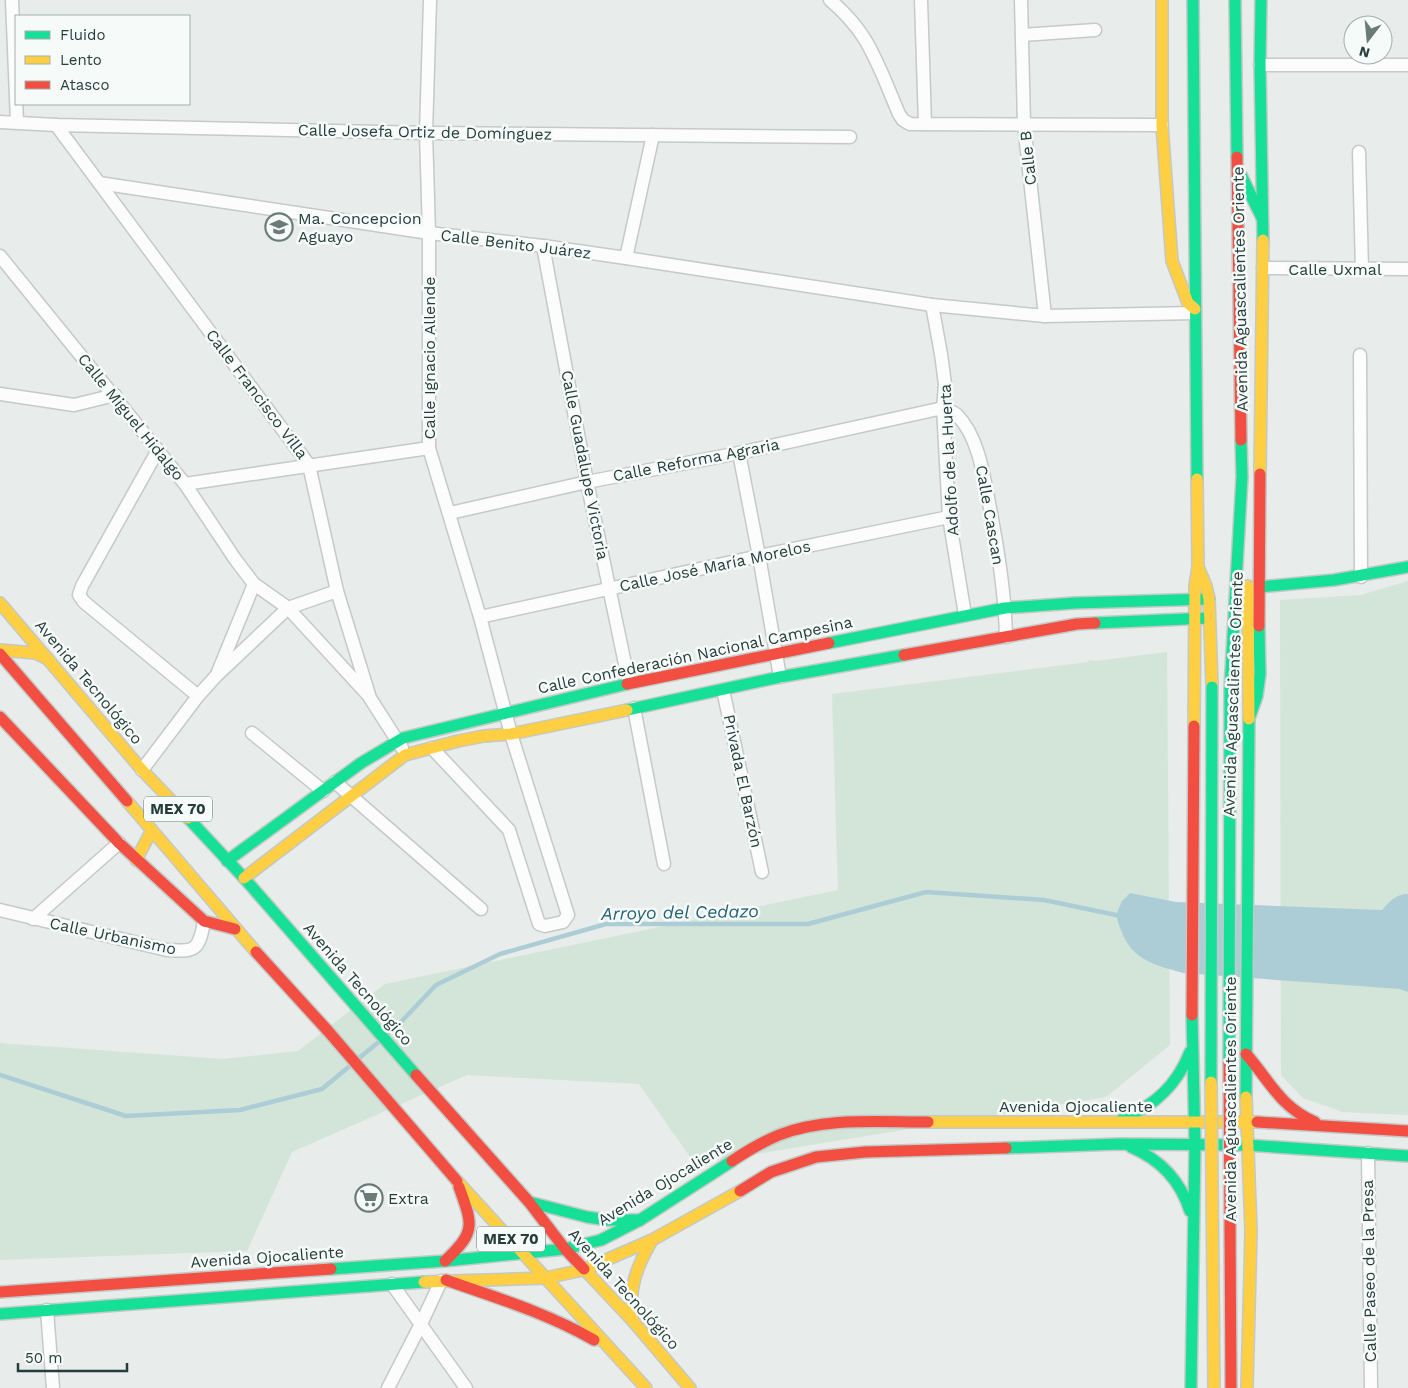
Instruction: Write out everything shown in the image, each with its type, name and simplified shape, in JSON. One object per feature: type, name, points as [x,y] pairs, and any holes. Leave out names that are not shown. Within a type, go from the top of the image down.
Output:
[{"type":"main road","points":[[1162,0],[1162,125],[1172,261],[1188,303],[1195,311]]},
{"type":"main road","name":"Avenida Aguascalientes Oriente","points":[[1191,1388],[1195,1144],[1192,1044],[1194,993],[1194,618],[1195,586],[1198,567],[1193,0]]},
{"type":"main road","name":"Avenida Aguascalientes Oriente","points":[[1231,1388],[1229,1066],[1230,689],[1242,477],[1236,0]]},
{"type":"main road","name":"Avenida Aguascalientes Oriente","points":[[1247,1388],[1251,1231],[1246,1145],[1249,718],[1257,696],[1260,679],[1259,587],[1263,268],[1261,0]]},
{"type":"main road","points":[[1238,170],[1262,218]]},
{"type":"main road","points":[[1242,477],[1247,538],[1249,718]]},
{"type":"main road","name":"Avenida Aguascalientes Oriente","points":[[1198,567],[1206,586],[1208,599],[1212,687],[1211,1094],[1214,1388]]},
{"type":"main road","points":[[1259,587],[1326,582],[1408,567]]},
{"type":"main road","name":"Calle Confederación Nacional Campesina","points":[[227,861],[361,763],[398,741],[506,712],[629,683],[1005,608],[1208,599]]},
{"type":"main road","name":"Avenida Tecnológico","points":[[0,603],[142,770],[244,878],[529,1202],[583,1270],[632,1320],[690,1388]]},
{"type":"main road","points":[[244,878],[405,755],[488,734],[511,734],[780,678],[1077,624],[1209,618]]},
{"type":"main road","points":[[0,650],[34,653],[48,659]]},
{"type":"main road","name":"MEX 70","points":[[0,654],[235,928],[328,1031],[457,1180],[646,1388]]},
{"type":"main road","points":[[0,717],[119,843],[204,922],[235,928]]},
{"type":"main road","points":[[136,860],[152,830]]},
{"type":"main road","points":[[1192,1030],[1196,1043],[1200,1048],[1212,1055],[1219,1056],[1232,1054],[1238,1050],[1247,1032]]},
{"type":"main road","points":[[1110,1122],[1123,1119],[1146,1108],[1166,1092],[1182,1070],[1192,1044]]},
{"type":"main road","points":[[1246,1054],[1289,1108],[1309,1120],[1333,1126],[1408,1131]]},
{"type":"main road","name":"Avenida Ojocaliente","points":[[0,1292],[445,1261],[565,1249],[601,1240],[640,1220],[749,1150],[780,1135],[820,1125],[865,1122],[1246,1121],[1333,1126]]},
{"type":"main road","points":[[1118,1144],[1151,1156],[1170,1171],[1184,1192],[1194,1227]]},
{"type":"main road","points":[[0,1314],[392,1284],[545,1278],[583,1270],[652,1240],[771,1172],[816,1157],[865,1152],[1118,1144],[1246,1145],[1408,1156]]},
{"type":"main road","points":[[445,1261],[464,1243],[470,1233],[471,1222],[457,1180]]},
{"type":"main road","points":[[1194,1195],[1209,1186],[1227,1188],[1234,1194],[1241,1205],[1251,1231]]},
{"type":"main road","points":[[529,1202],[587,1218],[640,1220]]},
{"type":"main road","points":[[632,1320],[630,1299],[633,1279],[638,1263],[652,1240]]},
{"type":"main road","points":[[443,1281],[506,1300],[568,1324],[615,1354]]},
{"type":"street","points":[[12,0],[15,73]]},
{"type":"street","name":"Calle Ignacio Allende","points":[[430,0],[426,133],[429,233],[429,448],[480,617],[511,734],[568,915],[564,922],[545,926],[539,924],[509,830],[432,748]]},
{"type":"street","points":[[830,0],[843,12],[864,38],[903,120],[910,124],[1162,125]]},
{"type":"street","points":[[921,0],[925,124]]},
{"type":"street","name":"Calle B","points":[[1021,0],[1024,124],[1044,316]]},
{"type":"street","points":[[1022,35],[1095,30]]},
{"type":"street","points":[[1260,65],[1408,65]]},
{"type":"street","points":[[16,105],[17,122]]},
{"type":"street","name":"Calle Josefa Ortiz de Domínguez","points":[[0,122],[56,125],[426,133],[850,137]]},
{"type":"street","name":"Calle Francisco Villa","points":[[56,125],[309,465],[337,591],[370,698],[405,755]]},
{"type":"street","points":[[626,258],[653,135]]},
{"type":"street","points":[[1359,152],[1362,269]]},
{"type":"street","name":"Calle Benito Juárez","points":[[98,183],[429,233],[544,246],[932,305],[1044,316],[1195,311]]},
{"type":"street","name":"Calle Guadalupe Victoria","points":[[544,246],[587,482],[629,683]]},
{"type":"street","name":"Calle Miguel Hidalgo","points":[[0,256],[115,395],[185,484],[254,584],[288,608],[370,698]]},
{"type":"street","name":"Calle Uxmal","points":[[1263,268],[1408,269]]},
{"type":"street","name":"Adolfo de la Huerta","points":[[932,305],[942,354],[949,517],[965,615]]},
{"type":"street","points":[[1360,355],[1361,577]]},
{"type":"street","points":[[0,394],[74,405],[115,395]]},
{"type":"street","name":"Calle Reforma Agraria","points":[[450,513],[587,482],[739,453],[943,408]]},
{"type":"street","name":"Calle Cascan","points":[[943,408],[956,414],[969,432],[980,458],[1000,561],[1006,637]]},
{"type":"street","points":[[185,484],[429,448]]},
{"type":"street","points":[[158,450],[82,586],[79,595],[84,602],[198,696]]},
{"type":"street","points":[[739,453],[780,678]]},
{"type":"street","name":"Calle José María Morelos","points":[[480,617],[949,517]]},
{"type":"street","points":[[216,676],[254,584]]},
{"type":"street","points":[[142,770],[198,696],[216,676],[288,608],[337,591]]},
{"type":"street","name":"Privada El Barzón","points":[[723,690],[762,872]]},
{"type":"street","points":[[634,708],[664,864]]},
{"type":"street","points":[[252,733],[323,790]]},
{"type":"street","points":[[335,782],[481,909]]},
{"type":"street","name":"Calle Urbanismo","points":[[34,919],[119,843]]},
{"type":"street","name":"Calle Urbanismo","points":[[0,910],[167,950],[187,951],[197,946],[202,935],[204,922]]},
{"type":"street","name":"Calle Paseo de la Presa","points":[[1368,1153],[1371,1388]]},
{"type":"street","points":[[388,1388],[443,1281]]},
{"type":"street","points":[[392,1284],[466,1388]]},
{"type":"street","points":[[47,1310],[53,1388]]},
{"type":"street","name":"Avenida Aguascalientes Oriente","points":[[1247,1374],[1253,1388]]},
{"type":"green space","points":[[1408,581],[1408,1115],[1343,1112],[1303,1098],[1281,1075],[1280,600],[1361,595]]},
{"type":"green space","points":[[1167,652],[1170,1045],[1106,1097],[695,1164],[639,1084],[467,1075],[292,1152],[247,1251],[0,1260],[0,1043],[223,1059],[298,1051],[385,984],[838,890],[832,694],[1088,662],[1089,660],[1096,661]]},
{"type":"water","points":[[1130,893],[1176,902],[1382,910],[1397,897],[1408,894],[1408,992],[1400,989],[1183,973],[1158,965],[1139,956],[1132,949],[1120,929],[1116,915],[1122,901]]},
{"type":"waterway","name":"Arroyo del Cedazo","points":[[387,1034],[436,985],[500,954],[606,924],[808,924],[926,892],[1044,900],[1116,915]]},
{"type":"waterway","name":"Arroyo del Cedazo","points":[[359,1058],[380,1041]]},
{"type":"waterway","name":"Arroyo del Cedazo","points":[[0,1075],[126,1116],[240,1110],[322,1089],[351,1065]]},
{"type":"traffic: fast","points":[[1193,0],[1197,479]]},
{"type":"traffic: fast","points":[[1235,0],[1237,157]]},
{"type":"traffic: fast","points":[[1261,0],[1260,65],[1263,240]]},
{"type":"traffic: fast","points":[[1241,175],[1262,218]]},
{"type":"traffic: fast","points":[[1230,689],[1242,477],[1241,440]]},
{"type":"traffic: fast","points":[[1259,587],[1334,580],[1408,567]]},
{"type":"traffic: fast","points":[[829,643],[1005,608],[1075,603],[1209,599]]},
{"type":"traffic: fast","points":[[1095,623],[1209,618]]},
{"type":"traffic: fast","points":[[1246,1097],[1249,719],[1257,696],[1260,674],[1259,626]]},
{"type":"traffic: fast","points":[[627,710],[780,677],[904,655]]},
{"type":"traffic: fast","points":[[227,861],[361,763],[403,738],[627,684]]},
{"type":"traffic: fast","points":[[1211,1082],[1212,687]]},
{"type":"traffic: fast","points":[[1229,1063],[1230,689]]},
{"type":"traffic: fast","points":[[188,818],[244,878],[416,1075]]},
{"type":"traffic: fast","points":[[1191,1388],[1195,1144],[1192,1015]]},
{"type":"traffic: fast","points":[[1122,1119],[1145,1108],[1164,1093],[1179,1075],[1190,1052]]},
{"type":"traffic: fast","points":[[1006,1148],[1119,1144],[1246,1145],[1408,1156]]},
{"type":"traffic: fast","points":[[1131,1147],[1151,1158],[1168,1172],[1181,1190],[1190,1211]]},
{"type":"traffic: fast","points":[[331,1269],[445,1261],[565,1249],[601,1240],[640,1220],[732,1161]]},
{"type":"traffic: fast","points":[[529,1202],[587,1217],[607,1220],[640,1220]]},
{"type":"traffic: fast","points":[[0,1314],[424,1282]]},
{"type":"traffic: slow","points":[[1162,0],[1162,125],[1172,261],[1188,303],[1195,309]]},
{"type":"traffic: slow","points":[[1260,474],[1263,240]]},
{"type":"traffic: slow","points":[[1197,479],[1198,567],[1209,599],[1212,687]]},
{"type":"traffic: slow","points":[[1194,726],[1195,586],[1198,567]]},
{"type":"traffic: slow","points":[[1248,586],[1249,719]]},
{"type":"traffic: slow","points":[[0,603],[142,770],[188,818]]},
{"type":"traffic: slow","points":[[0,650],[35,653],[48,659]]},
{"type":"traffic: slow","points":[[244,878],[405,755],[458,741],[484,736],[511,734],[627,710]]},
{"type":"traffic: slow","points":[[127,801],[256,952]]},
{"type":"traffic: slow","points":[[136,860],[152,830]]},
{"type":"traffic: slow","points":[[1211,1082],[1214,1388]]},
{"type":"traffic: slow","points":[[1246,1097],[1251,1231],[1247,1388]]},
{"type":"traffic: slow","points":[[928,1122],[1257,1122]]},
{"type":"traffic: slow","points":[[457,1181],[646,1388]]},
{"type":"traffic: slow","points":[[424,1282],[545,1278],[583,1270],[652,1240],[740,1191]]},
{"type":"traffic: slow","points":[[632,1320],[631,1308],[635,1278],[652,1240]]},
{"type":"traffic: slow","points":[[584,1269],[632,1320],[690,1388]]},
{"type":"traffic: jam","points":[[1237,157],[1241,440]]},
{"type":"traffic: jam","points":[[1259,626],[1260,474]]},
{"type":"traffic: jam","points":[[904,655],[1077,624],[1095,623]]},
{"type":"traffic: jam","points":[[627,684],[829,643]]},
{"type":"traffic: jam","points":[[0,654],[127,801]]},
{"type":"traffic: jam","points":[[0,717],[119,843],[204,921]]},
{"type":"traffic: jam","points":[[1192,1015],[1194,726]]},
{"type":"traffic: jam","points":[[204,921],[235,929]]},
{"type":"traffic: jam","points":[[256,952],[328,1031],[457,1181]]},
{"type":"traffic: jam","points":[[1246,1054],[1284,1101],[1303,1116],[1315,1122]]},
{"type":"traffic: jam","points":[[1229,1063],[1231,1388]]},
{"type":"traffic: jam","points":[[416,1075],[529,1202],[565,1249],[584,1269]]},
{"type":"traffic: jam","points":[[732,1161],[779,1135],[815,1125],[871,1121],[928,1122]]},
{"type":"traffic: jam","points":[[1257,1122],[1408,1131]]},
{"type":"traffic: jam","points":[[740,1191],[771,1172],[816,1157],[865,1152],[1006,1148]]},
{"type":"traffic: jam","points":[[445,1261],[467,1235],[469,1227],[467,1211],[459,1187]]},
{"type":"traffic: jam","points":[[0,1292],[331,1269]]},
{"type":"traffic: jam","points":[[446,1280],[540,1314],[594,1340]]},
{"type":"place","name":"Ma. Concepcion Aguayo","points":[[279,227]]},
{"type":"place","name":"Extra","points":[[369,1198]]}]
